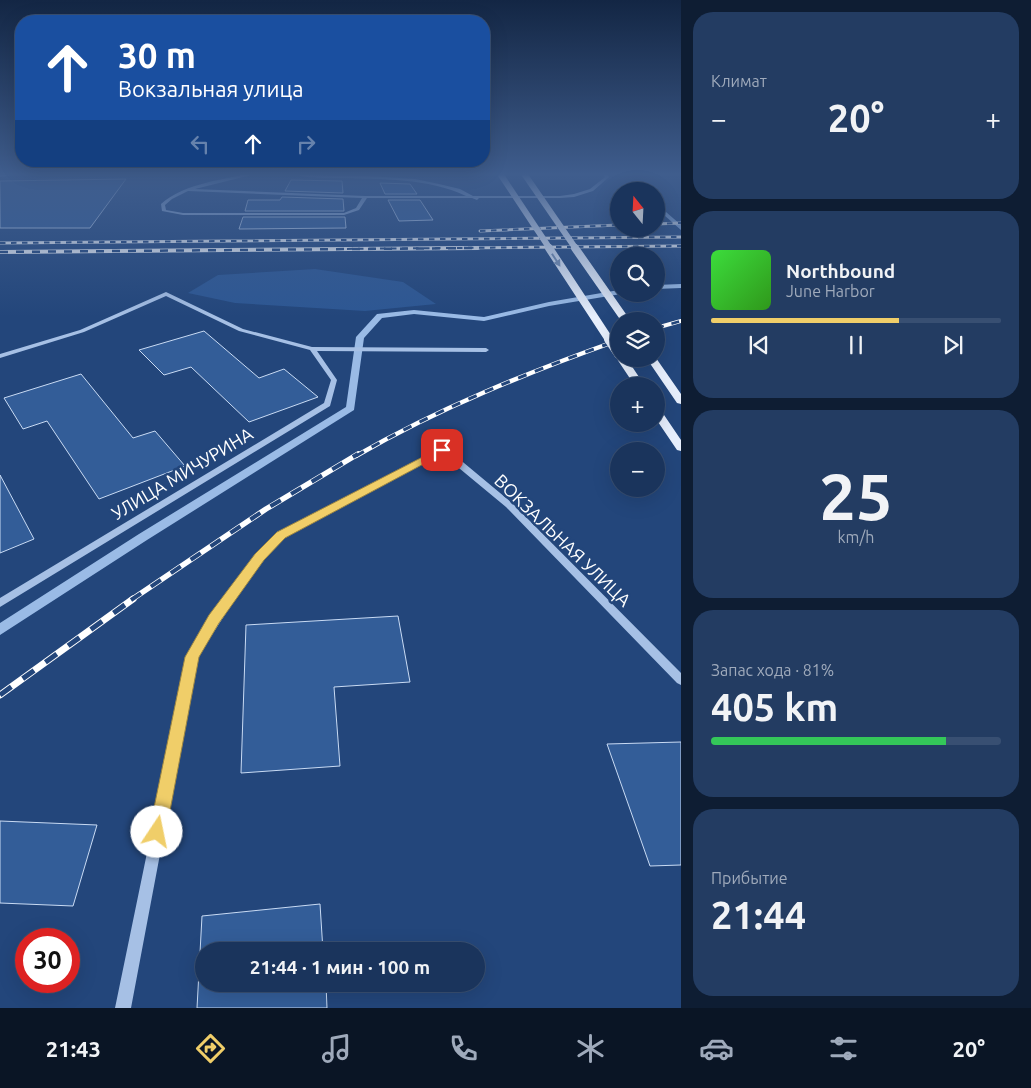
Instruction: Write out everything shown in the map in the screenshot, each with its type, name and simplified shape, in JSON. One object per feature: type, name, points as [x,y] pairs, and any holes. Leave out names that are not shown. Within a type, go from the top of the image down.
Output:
[{"type":"main road","points":[[532,222],[610,340]]},
{"type":"main road","points":[[558,222],[620,312]]},
{"type":"main road","points":[[658,367],[681,400]]},
{"type":"main road","points":[[665,424],[681,448]]},
{"type":"street","points":[[0,356],[82,331],[166,294],[241,330],[312,349],[486,350]]},
{"type":"street","name":"УЛИЦА МИЧУРИНА","points":[[0,602],[327,404],[334,380],[312,349]]},
{"type":"street","name":"ВОКЗАЛЬНАЯ УЛИЦА","points":[[123,1008],[192,657],[214,619],[260,557],[281,535],[442,450],[509,505],[681,680]]},
{"type":"shaded area","points":[[315,269],[403,282],[436,304],[365,311],[235,303],[188,293],[218,275]]},
{"type":"building","points":[[0,222],[94,222],[90,228],[0,228]]},
{"type":"building","points":[[241,222],[345,222],[346,228],[239,229]]},
{"type":"building","points":[[204,331],[259,378],[284,369],[318,397],[249,422],[191,367],[164,375],[139,350]]},
{"type":"building","points":[[81,374],[133,438],[155,431],[185,466],[99,499],[47,421],[23,429],[4,398]]},
{"type":"building","points":[[0,475],[34,539],[0,553]]},
{"type":"building","points":[[398,616],[410,682],[334,687],[340,766],[241,773],[246,625]]},
{"type":"building","points":[[681,742],[681,865],[650,866],[607,744]]},
{"type":"building","points":[[0,821],[97,825],[73,906],[0,903]]},
{"type":"building","points":[[320,904],[322,942],[201,942],[202,916]]},
{"type":"building","points":[[198,992],[326,992],[327,1008],[197,1008]]},
{"type":"waterway","points":[[675,222],[681,228]]},
{"type":"waterway","points":[[665,287],[681,286]]},
{"type":"waterway","points":[[0,630],[143,537],[351,408],[360,337],[380,316],[414,312],[484,319],[549,304],[610,294]]},
{"type":"railway","points":[[665,224],[681,223]]},
{"type":"railway","points":[[480,231],[610,225]]},
{"type":"railway","points":[[0,243],[681,237]]},
{"type":"railway","points":[[336,249],[681,246]]},
{"type":"railway","points":[[0,252],[478,248]]},
{"type":"railway","points":[[665,325],[681,321]]},
{"type":"railway","points":[[356,456],[419,422],[485,392],[610,343]]},
{"type":"railway","points":[[131,600],[266,509],[358,454]]},
{"type":"railway","points":[[0,695],[133,599]]},
{"type":"route","points":[[157,832],[192,657],[214,619],[260,557],[281,535],[442,450]]}]
